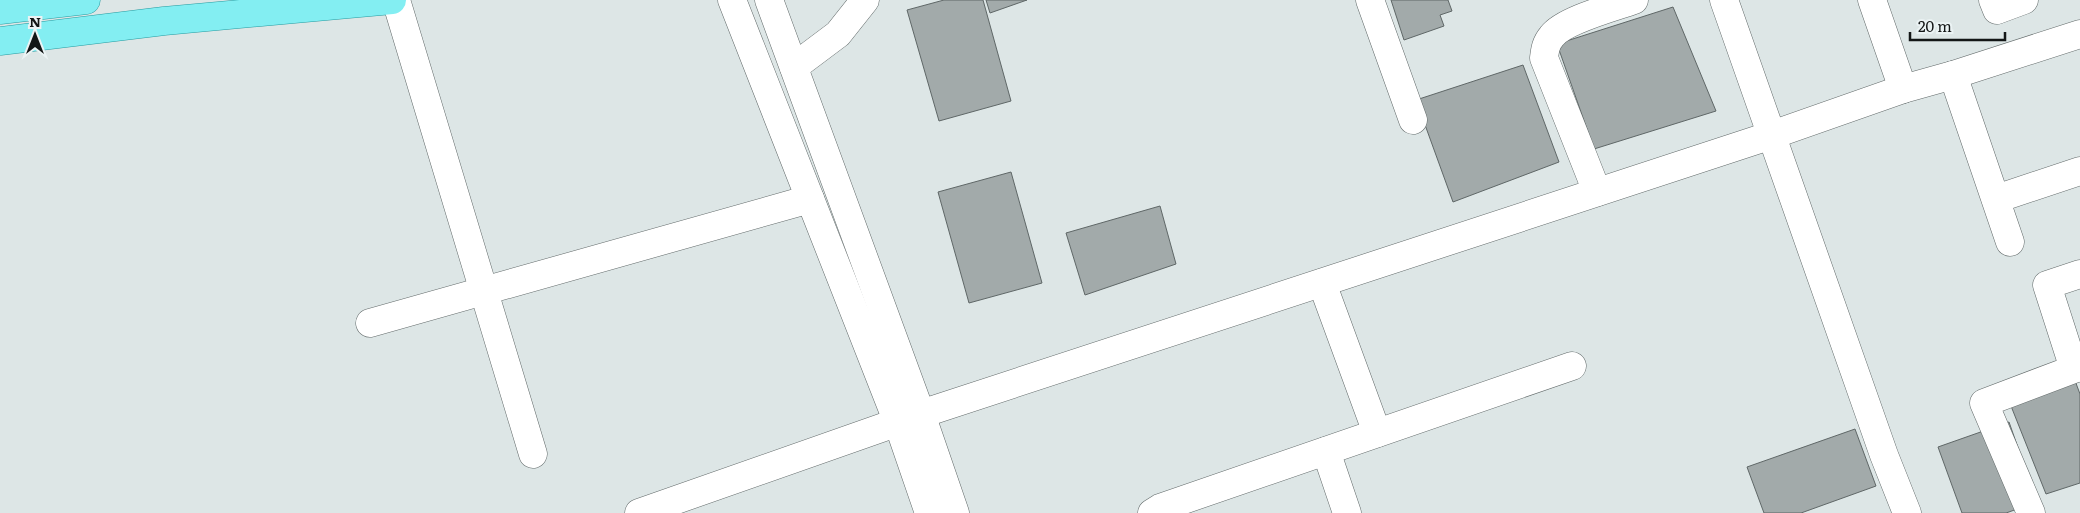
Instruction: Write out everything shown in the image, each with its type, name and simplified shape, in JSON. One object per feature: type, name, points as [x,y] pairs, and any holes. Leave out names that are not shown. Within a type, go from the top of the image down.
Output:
[{"type":"main road","points":[[0,10],[86,0]]},
{"type":"main road","points":[[0,41],[164,21],[392,0]]},
{"type":"street","points":[[396,0],[533,454]]},
{"type":"street","points":[[732,0],[810,199],[955,513]]},
{"type":"street","points":[[769,0],[794,67],[910,418],[929,513]]},
{"type":"street","points":[[794,67],[838,34],[865,0]]},
{"type":"street","points":[[1370,0],[1413,120]]},
{"type":"street","points":[[1597,192],[1544,58],[1546,44],[1553,34],[1566,25],[1634,0]]},
{"type":"street","points":[[1724,0],[1884,455],[1907,513]]},
{"type":"street","points":[[1872,0],[1904,89]]},
{"type":"street","points":[[1993,0],[1997,10],[2024,0]]},
{"type":"street","points":[[639,513],[910,418],[1772,135],[1904,89],[1952,76],[2080,34]]},
{"type":"street","points":[[1952,76],[2010,242]]},
{"type":"street","points":[[1996,199],[2080,171]]},
{"type":"street","points":[[370,323],[810,199]]},
{"type":"street","points":[[2030,513],[1984,403],[2074,369],[2047,285],[2080,274]]},
{"type":"street","points":[[1322,282],[1377,433]]},
{"type":"street","points":[[1152,513],[1160,508],[1572,366]]},
{"type":"street","points":[[1326,451],[1347,513]]},
{"type":"building","points":[[944,0],[983,0],[1011,101],[939,121],[907,10]]},
{"type":"building","points":[[986,0],[1027,0],[990,13]]},
{"type":"building","points":[[1391,0],[1448,0],[1452,11],[1440,15],[1444,26],[1404,40]]},
{"type":"building","points":[[1673,7],[1716,111],[1594,149],[1557,44]]},
{"type":"building","points":[[1523,65],[1559,162],[1453,202],[1416,100]]},
{"type":"building","points":[[1011,172],[1042,283],[969,303],[938,192]]},
{"type":"building","points":[[1160,206],[1176,264],[1085,295],[1066,233]]},
{"type":"building","points":[[2074,378],[2080,394],[2080,483],[2046,494],[2009,401]]},
{"type":"building","points":[[2009,422],[2037,502],[2006,513],[1962,513],[1938,447]]},
{"type":"building","points":[[1855,429],[1876,486],[1801,513],[1764,513],[1747,467]]}]
